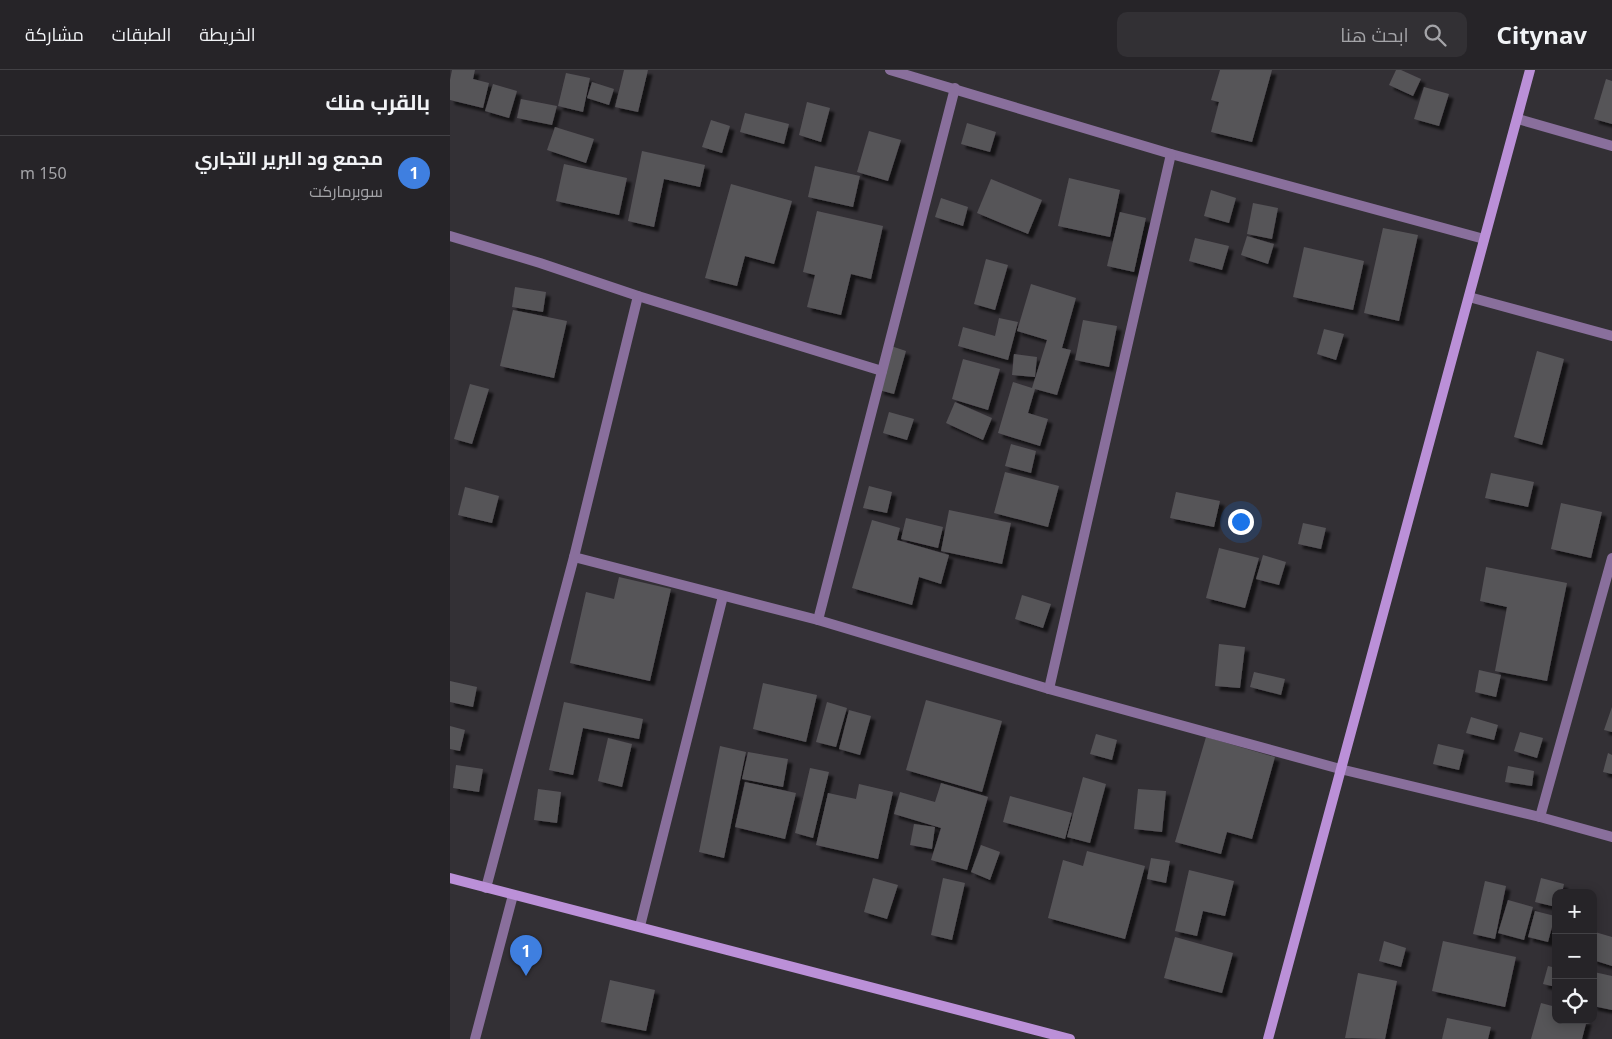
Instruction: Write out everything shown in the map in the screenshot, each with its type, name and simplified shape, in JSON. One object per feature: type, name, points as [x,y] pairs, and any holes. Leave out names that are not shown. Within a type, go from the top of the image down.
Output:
[{"type":"street","points":[[890,70],[1170,154],[1484,239]]},
{"type":"street","points":[[1268,1039],[1530,70]]},
{"type":"street","points":[[818,620],[955,88]]},
{"type":"street","points":[[1518,119],[1612,146]]},
{"type":"street","points":[[1049,689],[1170,154]]},
{"type":"street","points":[[450,236],[540,263],[638,296],[882,370]]},
{"type":"street","points":[[486,888],[574,557],[638,296]]},
{"type":"street","points":[[1469,297],[1612,336]]},
{"type":"street","points":[[574,557],[818,620],[1049,689],[1340,769],[1540,817],[1612,837]]},
{"type":"street","points":[[1540,817],[1612,558]]},
{"type":"street","points":[[640,926],[722,596]]},
{"type":"street","points":[[450,878],[1070,1039]]},
{"type":"street","points":[[474,1039],[512,895]]},
{"type":"building","points":[[452,70],[475,70],[473,79],[489,83],[483,108],[450,100]]},
{"type":"building","points":[[624,70],[648,70],[638,112],[615,107]]},
{"type":"building","points":[[1220,70],[1272,70],[1252,142],[1211,132],[1219,102],[1211,100]]},
{"type":"building","points":[[1396,70],[1401,70],[1421,79],[1413,96],[1389,85]]},
{"type":"building","points":[[566,73],[590,78],[583,112],[558,106]]},
{"type":"building","points":[[1606,79],[1612,81],[1612,124],[1594,119]]},
{"type":"building","points":[[592,82],[614,89],[609,105],[587,98]]},
{"type":"building","points":[[493,84],[517,91],[509,118],[485,111]]},
{"type":"building","points":[[1424,87],[1449,94],[1439,126],[1414,119]]},
{"type":"building","points":[[521,99],[557,106],[552,125],[517,118]]},
{"type":"building","points":[[807,102],[830,108],[821,142],[799,135]]},
{"type":"building","points":[[745,113],[789,124],[784,144],[740,132]]},
{"type":"building","points":[[711,120],[730,126],[722,153],[702,147]]},
{"type":"building","points":[[967,123],[996,132],[990,152],[961,144]]},
{"type":"building","points":[[555,127],[594,139],[586,163],[547,150]]},
{"type":"building","points":[[869,131],[901,140],[888,181],[857,172]]},
{"type":"building","points":[[642,151],[705,165],[700,187],[664,179],[654,227],[628,221]]},
{"type":"building","points":[[564,164],[627,178],[619,215],[556,201]]},
{"type":"building","points":[[815,166],[860,176],[853,207],[808,197]]},
{"type":"building","points":[[1069,178],[1120,190],[1110,237],[1058,226]]},
{"type":"building","points":[[991,179],[1042,200],[1028,234],[977,213]]},
{"type":"building","points":[[731,184],[792,201],[774,264],[745,256],[737,286],[705,278]]},
{"type":"building","points":[[1211,190],[1236,198],[1229,223],[1204,216]]},
{"type":"building","points":[[941,198],[968,207],[963,226],[935,217]]},
{"type":"building","points":[[1253,203],[1278,208],[1272,239],[1247,234]]},
{"type":"building","points":[[817,211],[883,226],[871,279],[851,274],[841,315],[807,307],[815,275],[803,272]]},
{"type":"building","points":[[1120,212],[1146,218],[1134,272],[1107,266]]},
{"type":"building","points":[[1383,228],[1418,235],[1399,321],[1364,313]]},
{"type":"building","points":[[1247,236],[1274,244],[1268,264],[1241,255]]},
{"type":"building","points":[[1195,238],[1229,246],[1222,270],[1189,261]]},
{"type":"building","points":[[1304,247],[1364,261],[1353,310],[1293,297]]},
{"type":"building","points":[[986,259],[1008,265],[995,310],[974,304]]},
{"type":"building","points":[[1031,284],[1076,298],[1062,348],[1071,350],[1057,395],[1035,389],[1028,413],[1048,419],[1040,446],[998,433],[1013,382],[1032,388],[1047,340],[1017,331]]},
{"type":"building","points":[[515,287],[546,292],[543,312],[512,307]]},
{"type":"building","points":[[513,310],[567,321],[554,378],[500,366]]},
{"type":"building","points":[[999,318],[1018,322],[1008,360],[958,346],[963,327],[995,336]]},
{"type":"building","points":[[1083,320],[1117,326],[1109,367],[1075,360]]},
{"type":"building","points":[[1324,329],[1344,334],[1336,360],[1317,354]]},
{"type":"building","points":[[891,346],[906,351],[894,394],[879,390]]},
{"type":"building","points":[[1537,351],[1564,359],[1542,445],[1514,437]]},
{"type":"building","points":[[1014,354],[1037,357],[1035,377],[1012,375]]},
{"type":"building","points":[[963,359],[1000,369],[988,410],[952,399]]},
{"type":"building","points":[[470,384],[489,389],[472,444],[454,439]]},
{"type":"building","points":[[955,402],[992,418],[983,440],[946,423]]},
{"type":"building","points":[[889,412],[914,419],[907,440],[883,433]]},
{"type":"building","points":[[1011,444],[1036,451],[1031,473],[1005,466]]},
{"type":"building","points":[[1005,472],[1059,486],[1048,527],[994,513]]},
{"type":"building","points":[[1491,473],[1534,482],[1528,507],[1485,498]]},
{"type":"building","points":[[869,486],[892,492],[887,513],[863,508]]},
{"type":"building","points":[[465,487],[499,496],[492,523],[458,515]]},
{"type":"building","points":[[1176,492],[1220,501],[1214,527],[1170,518]]},
{"type":"building","points":[[1561,503],[1602,512],[1591,558],[1551,549]]},
{"type":"building","points":[[949,510],[1011,523],[1002,564],[941,551]]},
{"type":"building","points":[[906,518],[943,527],[938,548],[901,539]]},
{"type":"building","points":[[872,520],[900,528],[897,540],[949,555],[941,584],[919,577],[912,605],[852,588]]},
{"type":"building","points":[[1303,523],[1326,528],[1321,549],[1298,544]]},
{"type":"building","points":[[1219,548],[1259,558],[1245,608],[1206,598]]},
{"type":"building","points":[[1263,555],[1286,562],[1279,585],[1256,579]]},
{"type":"building","points":[[1486,567],[1567,583],[1547,681],[1495,671],[1507,607],[1480,601]]},
{"type":"building","points":[[619,577],[671,589],[650,681],[570,663],[586,592],[614,599]]},
{"type":"building","points":[[1022,595],[1051,604],[1043,628],[1015,619]]},
{"type":"building","points":[[1219,644],[1245,647],[1240,688],[1215,686]]},
{"type":"building","points":[[1479,670],[1501,675],[1496,697],[1475,692]]},
{"type":"building","points":[[1254,672],[1285,679],[1281,695],[1250,687]]},
{"type":"building","points":[[450,681],[477,687],[473,707],[450,702]]},
{"type":"building","points":[[763,683],[817,695],[806,742],[753,729]]},
{"type":"building","points":[[926,700],[1002,721],[982,792],[906,770]]},
{"type":"building","points":[[564,702],[643,719],[639,739],[583,728],[573,775],[549,770]]},
{"type":"building","points":[[827,702],[847,708],[836,747],[816,742]]},
{"type":"building","points":[[1612,707],[1612,732],[1604,730]]},
{"type":"building","points":[[849,710],[871,716],[860,755],[839,749]]},
{"type":"building","points":[[1471,717],[1498,725],[1494,740],[1466,733]]},
{"type":"building","points":[[450,726],[465,730],[460,751],[450,749]]},
{"type":"building","points":[[1520,732],[1543,738],[1537,758],[1514,751]]},
{"type":"building","points":[[1096,734],[1117,740],[1112,760],[1090,754]]},
{"type":"building","points":[[1206,737],[1275,757],[1252,839],[1227,832],[1221,854],[1175,842]]},
{"type":"building","points":[[608,738],[632,744],[622,787],[598,781]]},
{"type":"building","points":[[1438,744],[1464,750],[1459,770],[1433,764]]},
{"type":"building","points":[[720,746],[746,752],[724,858],[699,852]]},
{"type":"building","points":[[748,752],[788,759],[783,787],[742,779]]},
{"type":"building","points":[[1608,753],[1612,755],[1612,774],[1603,772]]},
{"type":"building","points":[[456,765],[483,769],[479,792],[453,788]]},
{"type":"building","points":[[1508,766],[1534,771],[1532,786],[1505,782]]},
{"type":"building","points":[[810,768],[829,772],[813,838],[795,833]]},
{"type":"building","points":[[1083,777],[1106,784],[1090,843],[1067,837]]},
{"type":"building","points":[[745,782],[796,793],[785,839],[735,827]]},
{"type":"building","points":[[941,783],[988,797],[967,870],[931,860],[941,828],[894,814],[900,792],[935,802]]},
{"type":"building","points":[[859,784],[893,792],[878,859],[816,845],[828,793],[856,799]]},
{"type":"building","points":[[538,789],[561,792],[557,823],[534,820]]},
{"type":"building","points":[[1138,789],[1166,791],[1162,832],[1134,829]]},
{"type":"building","points":[[1010,796],[1072,813],[1065,839],[1003,822]]},
{"type":"building","points":[[914,824],[935,827],[932,849],[910,845]]},
{"type":"building","points":[[981,845],[1000,852],[990,880],[971,872]]},
{"type":"building","points":[[1087,851],[1145,866],[1125,939],[1048,918],[1063,860],[1083,866]]},
{"type":"building","points":[[1151,858],[1170,861],[1166,883],[1147,879]]},
{"type":"building","points":[[1189,870],[1234,881],[1225,916],[1203,911],[1197,936],[1175,931]]},
{"type":"building","points":[[873,878],[898,885],[887,919],[864,912]]},
{"type":"building","points":[[943,878],[965,883],[952,940],[931,935]]},
{"type":"building","points":[[1541,878],[1564,884],[1563,889],[1552,889],[1552,906],[1535,902]]},
{"type":"building","points":[[1485,881],[1506,886],[1495,939],[1473,934]]},
{"type":"building","points":[[1508,900],[1533,907],[1524,940],[1498,933]]},
{"type":"building","points":[[1535,911],[1552,915],[1552,927],[1548,942],[1528,937]]},
{"type":"building","points":[[1597,933],[1612,937],[1612,966],[1597,961]]},
{"type":"building","points":[[1175,937],[1233,953],[1222,993],[1164,978]]},
{"type":"building","points":[[1384,941],[1406,948],[1401,967],[1379,961]]},
{"type":"building","points":[[1443,941],[1516,957],[1505,1007],[1432,991]]},
{"type":"building","points":[[1548,966],[1552,967],[1552,986],[1543,984]]},
{"type":"building","points":[[1358,973],[1397,981],[1385,1039],[1345,1038]]},
{"type":"building","points":[[1597,973],[1612,976],[1612,1010],[1597,1007]]},
{"type":"building","points":[[610,980],[655,990],[646,1031],[601,1022]]},
{"type":"building","points":[[1541,1003],[1552,1006],[1552,1024],[1586,1024],[1582,1039],[1531,1039]]},
{"type":"building","points":[[1447,1018],[1491,1027],[1488,1039],[1442,1039]]},
{"type":"place","name":"مجمع ود البرير التجاري","points":[[526,976]]}]
